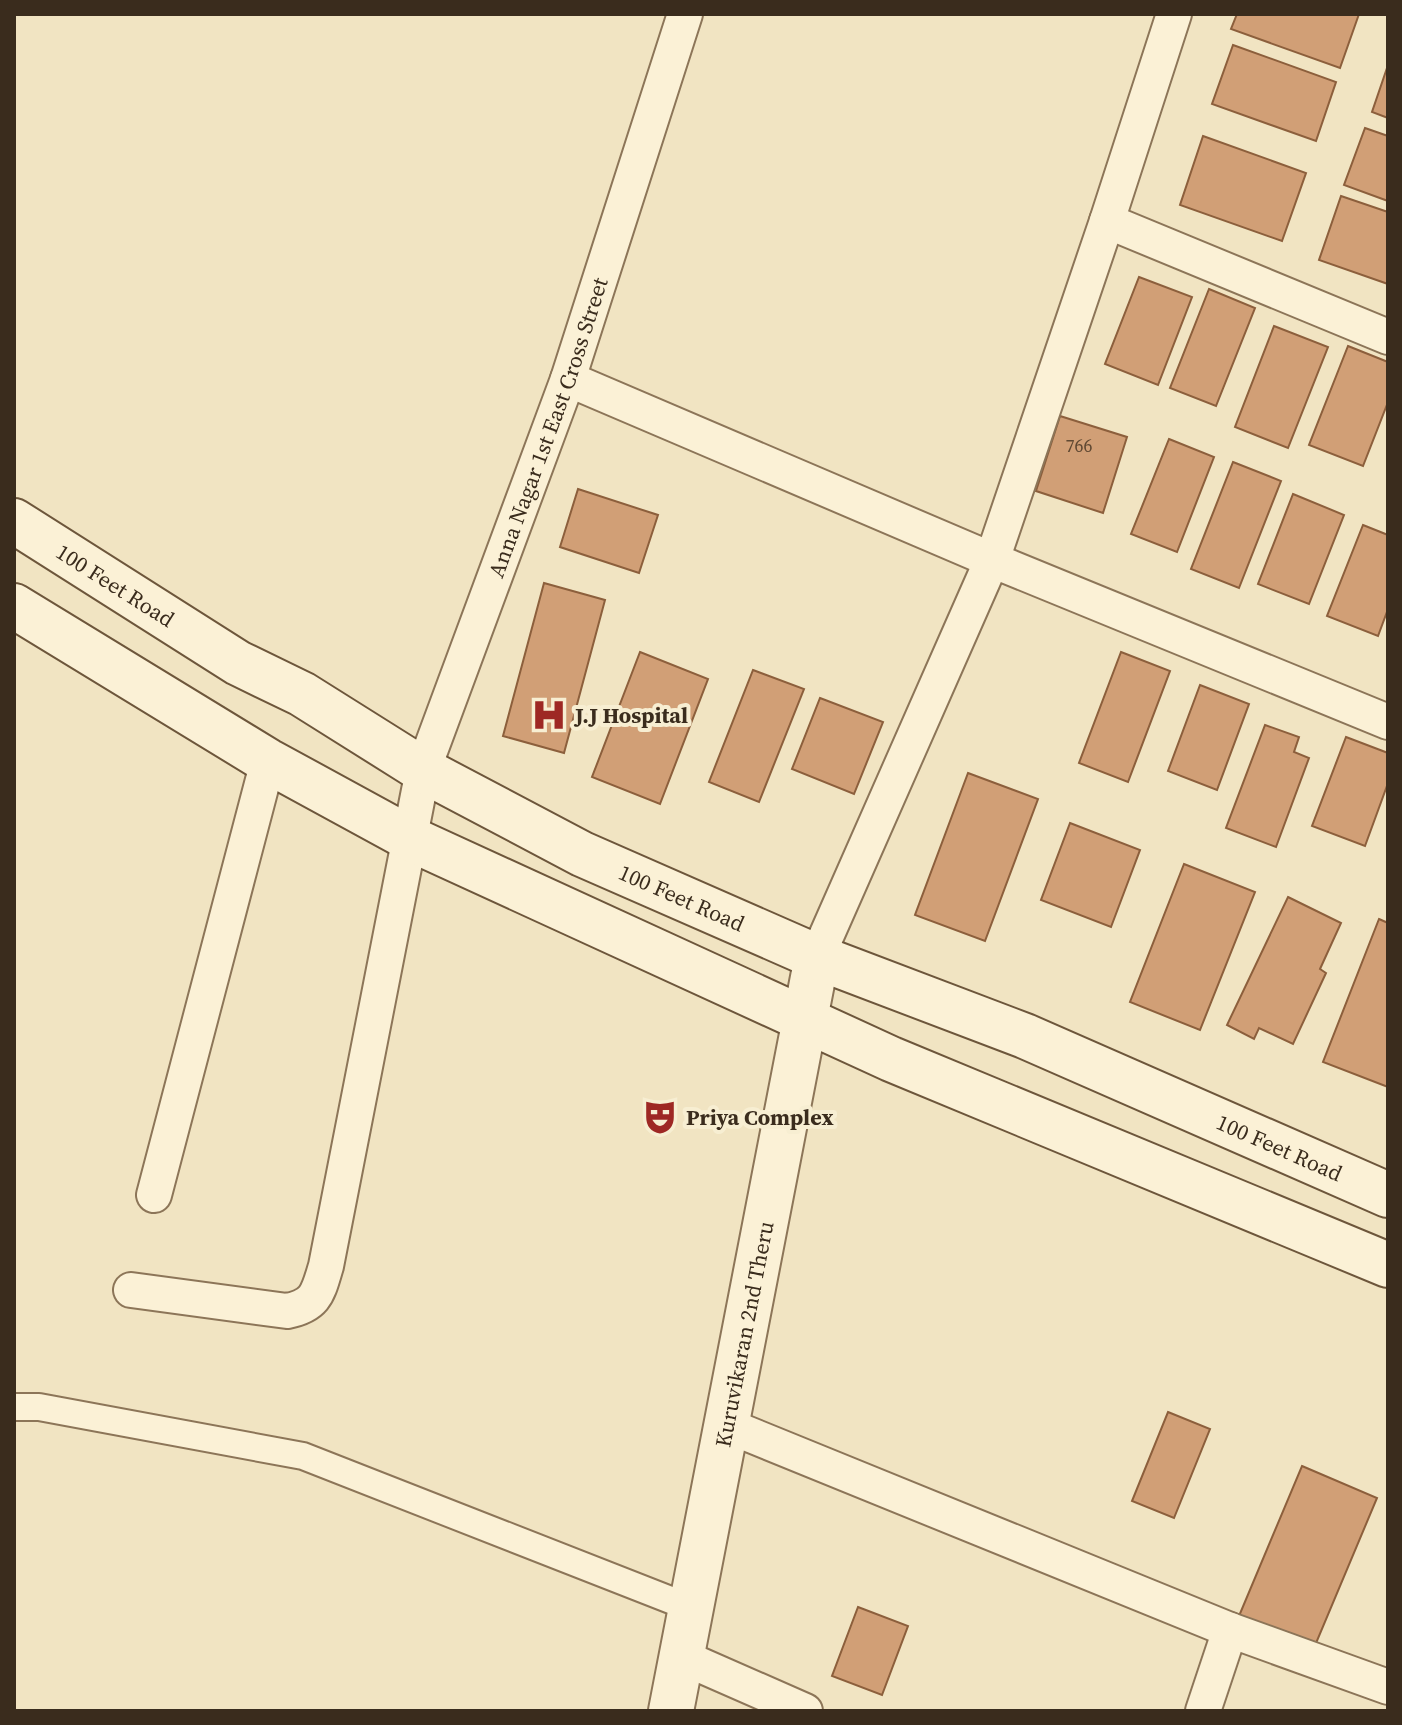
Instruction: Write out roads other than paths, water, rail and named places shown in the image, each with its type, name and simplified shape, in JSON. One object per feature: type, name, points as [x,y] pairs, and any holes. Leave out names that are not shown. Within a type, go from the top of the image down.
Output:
[{"type":"main road","name":"100 Feet Road","points":[[14,521],[238,663],[302,694],[423,770],[582,854],[817,957],[1025,1036],[1388,1195]]},
{"type":"main road","points":[[14,606],[268,761],[411,839],[804,1020],[1388,1265]]},
{"type":"main road","name":"Kuruvikaran 2nd Theru","points":[[671,1711],[817,957]]},
{"type":"street","name":"Anna Nagar 1st East Cross Street","points":[[131,1290],[287,1311],[304,1308],[316,1295],[326,1266],[423,770],[568,379],[685,14]]},
{"type":"street","points":[[817,957],[992,560],[1174,14]]},
{"type":"street","points":[[1107,221],[1388,337]]},
{"type":"street","points":[[568,379],[992,560],[1388,722]]},
{"type":"street","points":[[154,1195],[268,761]]},
{"type":"street","points":[[14,1407],[39,1407],[303,1456],[691,1608]]},
{"type":"street","points":[[726,1425],[1230,1630],[1388,1687]]},
{"type":"street","points":[[1203,1711],[1230,1630]]},
{"type":"street","points":[[682,1657],[805,1711]]},
{"type":"place","name":"J.J Hospital","points":[[549,715]]},
{"type":"place","name":"Priya Complex","points":[[660,1117]]}]
